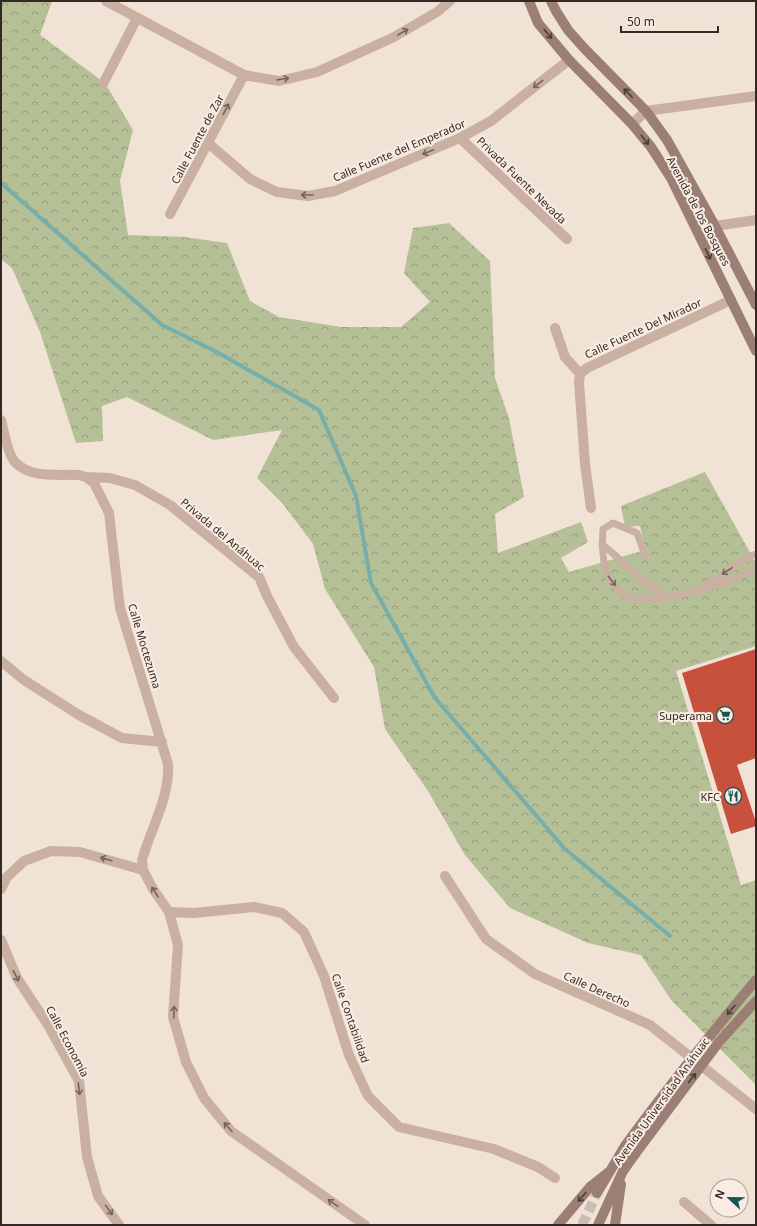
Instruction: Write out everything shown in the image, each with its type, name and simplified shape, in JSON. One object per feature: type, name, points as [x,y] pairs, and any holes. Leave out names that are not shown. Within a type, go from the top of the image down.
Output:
[{"type":"main road","name":"Avenida de los Bosques","points":[[528,1],[538,23],[569,60],[632,124],[651,148],[671,178],[756,351]]},
{"type":"main road","name":"Avenida de los Bosques","points":[[551,1],[568,30],[646,111],[667,140],[715,226],[756,305]]},
{"type":"main road","name":"Avenida Universidad Anáhuac","points":[[598,1193],[625,1146],[662,1094],[709,1035],[756,980]]},
{"type":"main road","name":"Avenida Universidad Anáhuac","points":[[598,1225],[623,1171],[719,1042],[756,1001]]},
{"type":"main road","points":[[614,1225],[623,1171]]},
{"type":"main road","points":[[558,1225],[590,1187],[610,1172]]},
{"type":"street","points":[[106,1],[244,75],[279,81],[317,72],[392,38],[437,12],[450,1]]},
{"type":"street","points":[[103,84],[137,18]]},
{"type":"street","name":"Calle Fuente del Emperador","points":[[208,143],[250,179],[278,192],[308,196],[335,191],[460,138],[491,121],[569,60]]},
{"type":"street","name":"Calle Fuente de Zar","points":[[170,214],[244,75]]},
{"type":"street","points":[[632,124],[646,111],[756,96]]},
{"type":"street","name":"Privada Fuente Nevada","points":[[460,138],[567,239]]},
{"type":"street","points":[[715,226],[756,220]]},
{"type":"street","name":"Calle Fuente Del Mirador","points":[[592,508],[585,464],[579,382],[580,374],[587,368],[731,300]]},
{"type":"street","points":[[555,328],[566,357],[580,374]]},
{"type":"street","points":[[1,420],[14,461],[22,468],[34,474],[79,475],[86,477]]},
{"type":"street","name":"Privada del Anáhuac","points":[[86,477],[110,478],[135,485],[170,505],[259,577],[267,596],[294,648],[334,698]]},
{"type":"street","name":"Calle Moctezuma","points":[[86,477],[94,483],[109,513],[120,608],[168,764],[169,776],[167,789],[142,860],[143,870]]},
{"type":"street","points":[[1,662],[24,680],[80,715],[122,738],[162,742]]},
{"type":"street","points":[[1,889],[7,877],[24,861],[51,851],[80,852],[143,870],[153,889],[169,912],[178,945],[173,1018],[186,1062],[204,1098],[231,1131],[365,1225]]},
{"type":"street","name":"Calle Derecho","points":[[445,876],[486,939],[535,974],[650,1025],[756,1109]]},
{"type":"street","name":"Calle Contabilidad","points":[[169,912],[194,913],[254,907],[282,913],[304,932],[324,976],[349,1055],[368,1096],[399,1127],[494,1149],[538,1167],[555,1178]]},
{"type":"street","name":"Calle Economía","points":[[1,940],[16,978],[48,1024],[78,1081],[87,1157],[98,1196],[119,1225]]},
{"type":"street","points":[[684,1202],[711,1225]]},
{"type":"lane","points":[[645,555],[637,533],[613,523],[603,529],[602,544],[606,574],[611,582],[628,598],[664,598],[698,590],[756,569]]},
{"type":"lane","points":[[602,544],[664,598]]},
{"type":"lane","points":[[698,590],[750,556],[756,554]]},
{"type":"green space","points":[[1,1],[52,1],[40,35],[105,83],[133,130],[120,181],[128,235],[184,237],[227,243],[250,301],[279,317],[341,327],[401,327],[430,302],[404,273],[413,228],[449,223],[490,261],[495,378],[509,418],[524,497],[495,514],[498,553],[581,522],[588,542],[561,558],[569,572],[645,550],[640,526],[625,527],[621,506],[705,472],[756,563],[756,646],[676,671],[741,885],[756,880],[756,1085],[672,1001],[641,955],[588,943],[510,908],[465,855],[428,791],[385,729],[374,667],[325,589],[313,544],[283,504],[257,478],[282,430],[213,440],[127,397],[102,406],[103,441],[76,443],[40,332],[12,268],[1,259]]},
{"type":"building","name":"Superama","points":[[756,649],[756,758],[737,765],[756,826],[731,834],[682,673]]},
{"type":"waterway","points":[[1,183],[162,325],[217,352],[319,410],[356,496],[371,583],[435,698],[565,849],[670,936]]},
{"type":"tunnel","points":[[582,1225],[597,1193]]},
{"type":"place","name":"Superama","points":[[725,715]]},
{"type":"place","name":"KFC","points":[[733,796]]}]
